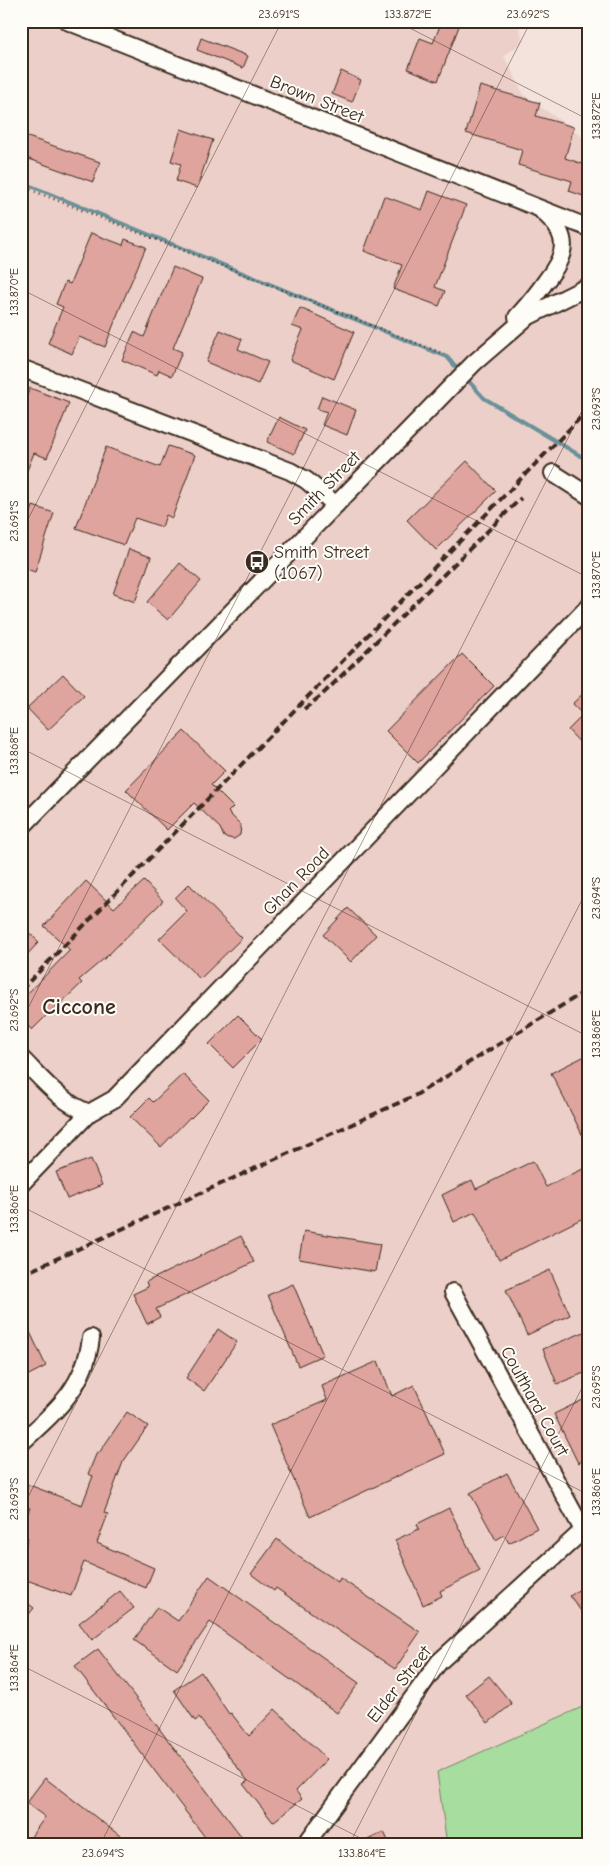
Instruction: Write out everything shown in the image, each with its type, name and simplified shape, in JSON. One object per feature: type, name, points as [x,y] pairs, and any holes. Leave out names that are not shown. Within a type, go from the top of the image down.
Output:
[{"type":"street","name":"Brown Street","points":[[67,21],[589,227]]},
{"type":"street","name":"Brown Street","points":[[546,211],[578,228],[589,242]]},
{"type":"street","points":[[492,345],[534,298],[564,251],[562,234],[546,211]]},
{"type":"street","name":"Smith Street","points":[[21,828],[492,345],[527,317],[589,286]]},
{"type":"street","points":[[21,368],[290,471],[306,480],[336,504]]},
{"type":"street","points":[[553,473],[589,496]]},
{"type":"street","name":"Ghan Road","points":[[21,1184],[89,1113],[114,1099],[589,606]]},
{"type":"street","points":[[21,1058],[61,1098],[74,1107],[89,1113]]},
{"type":"street","name":"Coulthard Court","points":[[453,1292],[586,1528]]},
{"type":"street","points":[[21,1443],[48,1418],[72,1391],[87,1362],[91,1338]]},
{"type":"street","name":"Elder Street","points":[[305,1845],[439,1662],[586,1528]]},
{"type":"path","points":[[21,186],[444,354]]},
{"type":"shaded area","points":[[21,21],[518,21],[523,42],[504,56],[524,95],[583,137],[589,124],[589,1704],[437,1772],[447,1845],[21,1845]]},
{"type":"green space","points":[[589,1704],[589,1845],[447,1845],[437,1772]]},
{"type":"building","points":[[442,21],[461,21],[438,81],[408,69],[420,38],[433,43]]},
{"type":"building","points":[[201,38],[248,56],[243,68],[197,50]]},
{"type":"building","points":[[341,71],[361,80],[352,102],[332,94]]},
{"type":"building","points":[[480,86],[540,103],[536,116],[574,127],[565,158],[589,166],[589,198],[569,191],[572,181],[518,165],[522,150],[466,133]]},
{"type":"building","points":[[181,129],[213,140],[197,188],[176,181],[181,164],[171,161]]},
{"type":"building","points":[[25,136],[100,162],[93,182],[21,156],[21,147]]},
{"type":"building","points":[[429,191],[466,205],[435,287],[445,291],[439,306],[393,289],[402,265],[364,251],[384,196],[422,210]]},
{"type":"building","points":[[91,233],[123,245],[125,239],[146,247],[105,347],[79,337],[72,354],[48,343],[63,307],[56,304],[65,282],[70,284]]},
{"type":"building","points":[[173,267],[202,279],[173,348],[182,352],[172,376],[159,370],[157,375],[122,360],[134,332],[144,337]]},
{"type":"building","points":[[300,308],[354,332],[334,379],[290,360],[303,330],[292,326]]},
{"type":"building","points":[[220,330],[242,339],[238,349],[268,362],[258,384],[206,362]]},
{"type":"building","points":[[30,388],[69,403],[47,458],[34,453],[22,483],[21,409]]},
{"type":"building","points":[[322,396],[356,410],[347,435],[322,425],[327,412],[317,409]]},
{"type":"building","points":[[279,417],[305,430],[294,454],[267,442]]},
{"type":"building","points":[[168,446],[195,455],[172,518],[166,515],[162,527],[135,518],[124,545],[76,528],[106,447],[160,467]]},
{"type":"building","points":[[467,461],[496,491],[436,550],[407,520]]},
{"type":"building","points":[[33,506],[54,513],[35,572],[21,567],[21,543]]},
{"type":"building","points":[[129,549],[151,557],[135,602],[113,594]]},
{"type":"building","points":[[180,563],[201,581],[168,620],[147,602]]},
{"type":"building","points":[[462,654],[494,686],[418,763],[386,731]]},
{"type":"building","points":[[63,674],[84,696],[48,730],[27,708]]},
{"type":"building","points":[[589,688],[589,752],[568,730],[583,715],[572,704]]},
{"type":"building","points":[[184,731],[225,771],[211,785],[233,807],[228,812],[241,825],[240,835],[234,839],[224,837],[220,828],[194,803],[167,830],[126,790]]},
{"type":"building","points":[[86,881],[114,908],[144,881],[163,901],[106,957],[79,980],[82,983],[32,1030],[21,1019],[21,1000],[70,950],[44,926]]},
{"type":"building","points":[[189,884],[242,938],[200,979],[159,939],[187,911],[175,898]]},
{"type":"building","points":[[348,908],[376,935],[351,962],[323,935]]},
{"type":"building","points":[[21,925],[39,942],[21,961]]},
{"type":"building","points":[[238,1015],[262,1039],[233,1068],[209,1044]]},
{"type":"building","points":[[589,1054],[589,1148],[551,1073]]},
{"type":"building","points":[[183,1074],[209,1100],[161,1147],[130,1117],[149,1098],[153,1102]]},
{"type":"building","points":[[91,1159],[102,1185],[67,1199],[56,1172]]},
{"type":"building","points":[[533,1161],[546,1187],[589,1166],[589,1215],[499,1260],[475,1212],[454,1222],[442,1195],[472,1180],[476,1189]]},
{"type":"building","points":[[304,1231],[380,1244],[375,1272],[299,1259]]},
{"type":"building","points":[[241,1236],[254,1262],[156,1309],[160,1317],[147,1324],[133,1294],[148,1287],[146,1282]]},
{"type":"building","points":[[550,1270],[570,1315],[527,1335],[506,1290]]},
{"type":"building","points":[[293,1284],[323,1355],[298,1366],[268,1295]]},
{"type":"building","points":[[218,1329],[237,1342],[204,1391],[186,1378]]},
{"type":"building","points":[[29,1330],[46,1366],[21,1379],[21,1334]]},
{"type":"building","points":[[589,1330],[589,1371],[557,1384],[543,1349]]},
{"type":"building","points":[[378,1361],[392,1396],[414,1385],[445,1454],[310,1517],[270,1425],[327,1400],[322,1386]]},
{"type":"building","points":[[589,1397],[589,1458],[578,1463],[554,1414]]},
{"type":"building","points":[[127,1412],[148,1426],[123,1462],[104,1513],[108,1514],[97,1543],[154,1568],[146,1588],[84,1562],[71,1596],[21,1578],[21,1555],[28,1538],[21,1535],[21,1528],[30,1508],[21,1505],[21,1491],[24,1483],[82,1505],[93,1476],[88,1474],[97,1452],[99,1453]]},
{"type":"building","points":[[507,1473],[537,1528],[509,1543],[504,1535],[496,1540],[470,1493]]},
{"type":"building","points":[[449,1508],[480,1571],[440,1591],[442,1596],[423,1605],[395,1540],[419,1529],[417,1524]]},
{"type":"building","points":[[277,1539],[299,1557],[338,1582],[340,1578],[420,1632],[395,1669],[276,1588],[274,1591],[251,1574]]},
{"type":"building","points":[[209,1576],[359,1683],[337,1713],[210,1622],[177,1670],[134,1640],[157,1607],[178,1621]]},
{"type":"building","points":[[589,1582],[589,1622],[570,1596]]},
{"type":"building","points":[[120,1591],[134,1608],[92,1640],[79,1623]]},
{"type":"building","points":[[21,1598],[34,1608],[21,1624]]},
{"type":"building","points":[[98,1649],[248,1845],[211,1845],[75,1666]]},
{"type":"building","points":[[201,1672],[229,1714],[231,1713],[249,1736],[275,1709],[327,1759],[296,1791],[302,1799],[273,1822],[243,1784],[248,1781],[199,1718],[195,1721],[174,1690]]},
{"type":"building","points":[[489,1676],[512,1704],[488,1723],[466,1694]]},
{"type":"building","points":[[45,1778],[132,1845],[25,1845],[45,1817],[26,1803]]},
{"type":"building","points":[[384,1832],[390,1845],[357,1845]]},
{"type":"waterway","points":[[21,182],[447,357],[460,372]]},
{"type":"waterway","points":[[465,377],[484,398],[589,461]]},
{"type":"railway","points":[[21,990],[589,409]]},
{"type":"railway","points":[[304,709],[322,695],[521,498]]},
{"type":"railway","points":[[21,1275],[416,1095],[589,989]]},
{"type":"place","name":"Smith Street (1067)","points":[[257,562]]},
{"type":"district","name":"Ciccone","points":[[79,1006]]}]
